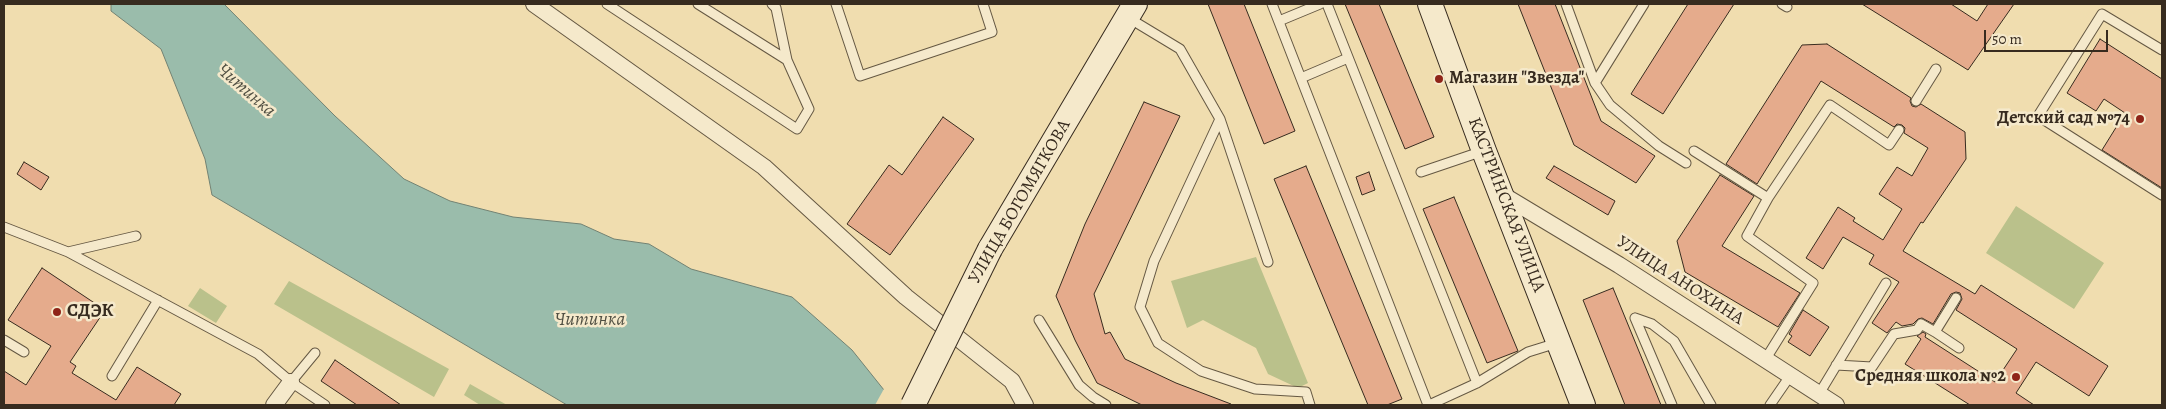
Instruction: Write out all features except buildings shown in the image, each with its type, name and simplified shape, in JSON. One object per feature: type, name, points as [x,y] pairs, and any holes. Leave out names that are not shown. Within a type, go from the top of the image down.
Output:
[{"type":"main road","name":"КАСТРИНСКАЯ УЛИЦА","points":[[1430,4],[1484,151],[1583,405]]},
{"type":"main road","name":"УЛИЦА БОГОМЯГКОВА","points":[[913,405],[990,249],[1131,10]]},
{"type":"street","points":[[534,4],[764,167],[906,296],[1012,381],[1025,405]]},
{"type":"street","name":"УЛИЦА АНОХИНА","points":[[1501,194],[1619,265],[1836,405]]},
{"type":"street","points":[[274,405],[291,382]]},
{"type":"lane","points":[[607,4],[797,129],[809,109],[787,60],[776,8],[772,4]]},
{"type":"lane","points":[[698,4],[787,60]]},
{"type":"lane","points":[[838,4],[860,76],[992,32],[983,4]]},
{"type":"lane","points":[[1272,4],[1429,405],[1477,384],[1528,352],[1560,343]]},
{"type":"lane","points":[[1279,21],[1320,4]]},
{"type":"lane","points":[[1327,4],[1477,384]]},
{"type":"lane","points":[[1566,4],[1595,83],[1610,105],[1658,146],[1686,163]]},
{"type":"lane","points":[[1595,83],[1644,4]]},
{"type":"lane","points":[[1131,10],[1180,50],[1220,119],[1268,262]]},
{"type":"lane","points":[[2162,50],[2102,14],[2038,116],[2162,195]]},
{"type":"lane","points":[[1301,78],[1348,58]]},
{"type":"lane","points":[[1916,101],[1936,69]]},
{"type":"lane","points":[[1765,360],[1813,282],[1748,236],[1768,198],[1830,105],[1889,145],[1899,130]]},
{"type":"lane","points":[[1220,119],[1154,261],[1140,307],[1158,343],[1201,371],[1255,389],[1306,392],[1310,405]]},
{"type":"lane","points":[[1421,172],[1484,151]]},
{"type":"lane","points":[[1694,151],[1768,198]]},
{"type":"lane","points":[[4,227],[68,252],[258,354],[291,382],[325,405]]},
{"type":"lane","points":[[68,252],[136,236]]},
{"type":"lane","points":[[1819,394],[1886,283]]},
{"type":"lane","points":[[1935,332],[1956,298]]},
{"type":"lane","points":[[112,376],[158,300]]},
{"type":"lane","points":[[1672,405],[1635,318],[1652,324],[1674,341],[1711,405]]},
{"type":"lane","points":[[1039,320],[1079,384],[1093,397],[1106,405]]},
{"type":"lane","points":[[1836,365],[1872,367],[1894,334],[1917,330],[1921,324],[1959,348]]},
{"type":"lane","points":[[4,340],[24,352]]},
{"type":"lane","points":[[291,382],[315,353]]},
{"type":"lane","points":[[1770,405],[1790,376]]},
{"type":"green space","points":[[2016,206],[2104,263],[2074,309],[1986,253]]},
{"type":"green space","points":[[1256,257],[1308,383],[1298,388],[1268,374],[1256,348],[1203,320],[1187,328],[1171,281]]},
{"type":"green space","points":[[289,281],[449,369],[434,397],[274,304]]},
{"type":"green space","points":[[200,288],[227,306],[216,323],[188,306]]},
{"type":"green space","points":[[470,384],[507,405],[480,405],[464,395]]},
{"type":"water","name":"Читинка","points":[[111,4],[224,4],[335,116],[404,179],[450,201],[513,217],[581,224],[614,239],[649,244],[691,269],[792,297],[852,350],[896,405],[567,405],[212,195],[205,159],[161,49],[111,11]]},
{"type":"pier","points":[[885,387],[898,404],[898,405],[875,405]]},
{"type":"place","name":"Магазин \"Звезда\"","points":[[1439,79]]},
{"type":"place","name":"Детский сад №74","points":[[2140,119]]},
{"type":"place","name":"СДЭК","points":[[57,312]]},
{"type":"place","name":"Средняя школа №2","points":[[2016,377]]}]
